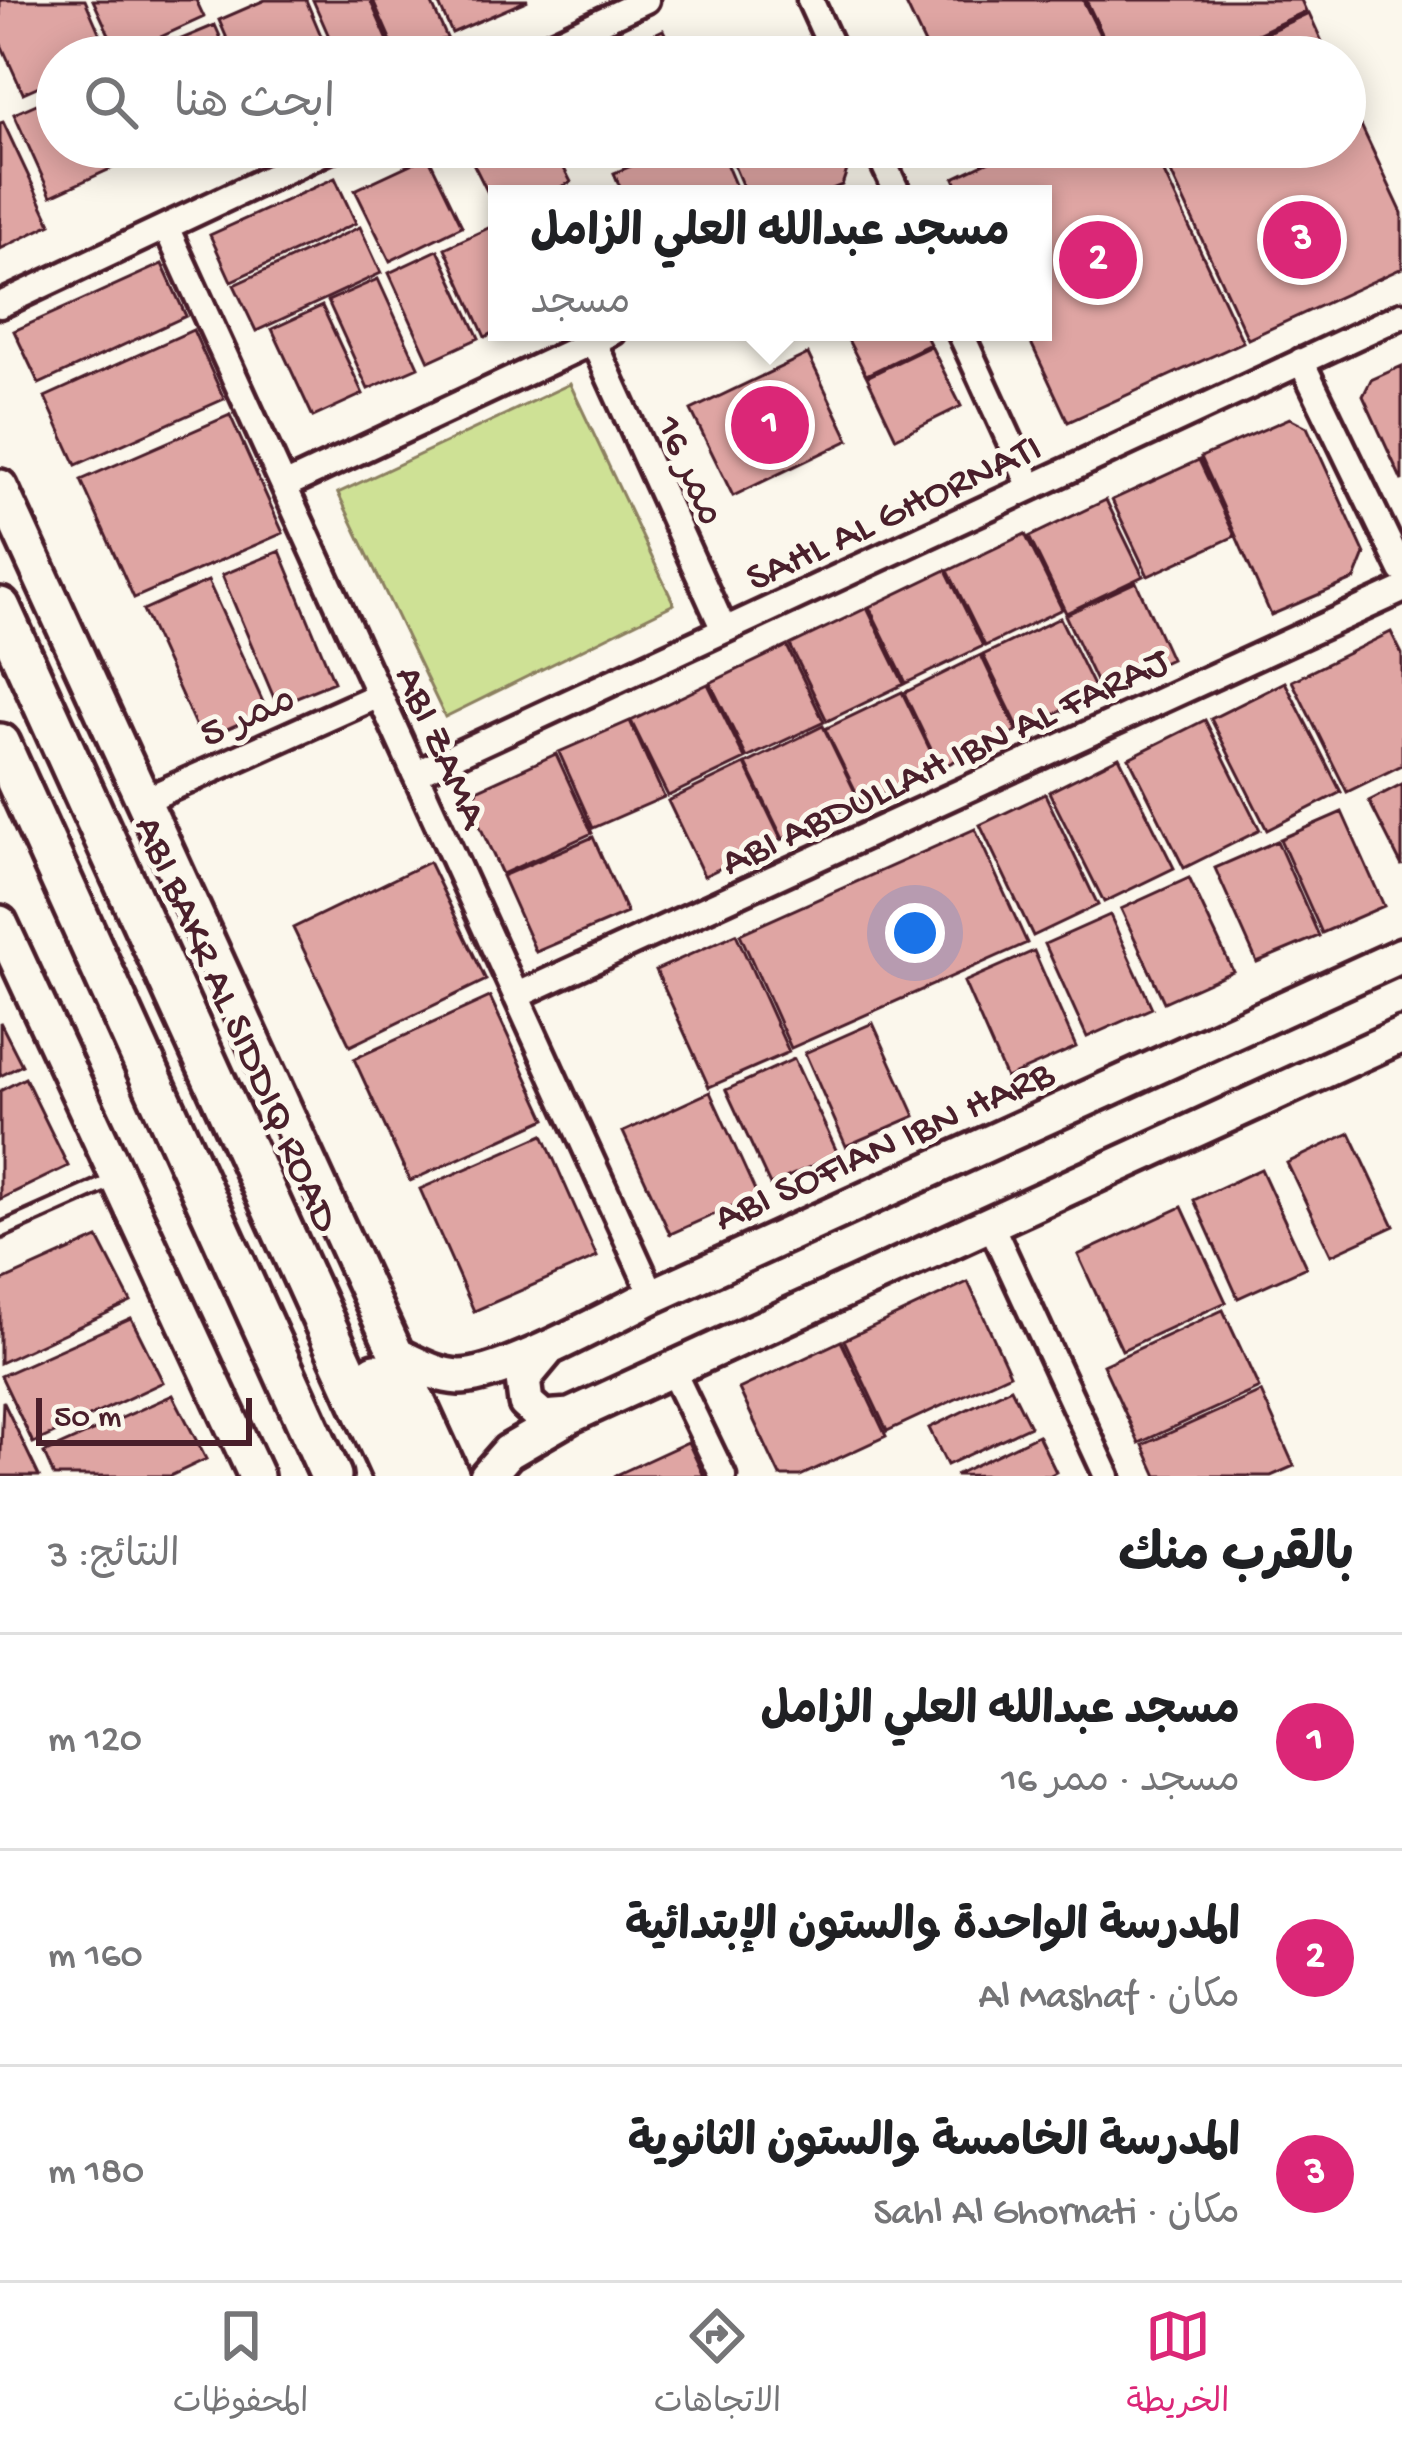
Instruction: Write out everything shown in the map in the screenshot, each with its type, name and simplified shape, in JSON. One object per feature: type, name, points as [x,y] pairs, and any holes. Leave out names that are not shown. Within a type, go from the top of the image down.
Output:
[{"type":"main road","name":"ABI BAKR AL SIDDIQ ROAD","points":[[0,608],[394,1476]]},
{"type":"main road","points":[[0,744],[331,1476]]},
{"type":"main road","points":[[127,885],[428,1476]]},
{"type":"street","points":[[570,36],[646,0]]},
{"type":"street","points":[[810,0],[826,36]]},
{"type":"street","points":[[0,305],[291,168]]},
{"type":"street","name":"ABI ZAMA","points":[[166,227],[653,1296]]},
{"type":"street","name":"SAHL AL GHORNATI","points":[[415,774],[1402,315]]},
{"type":"street","points":[[284,486],[594,341]]},
{"type":"street","name":"ممر 16","points":[[605,341],[724,630]]},
{"type":"street","points":[[964,341],[1030,487]]},
{"type":"street","points":[[1301,362],[1402,571]]},
{"type":"street","points":[[0,488],[452,1476]]},
{"type":"street","name":"ABI ABDULLAH IBN AL FARAJ","points":[[516,997],[1402,590]]},
{"type":"street","name":"ممر 5","points":[[146,800],[379,695]]},
{"type":"street","points":[[0,924],[256,1476]]},
{"type":"street","name":"ABI SOFIAN IBN HARB","points":[[397,1355],[438,1374],[464,1377],[549,1348],[653,1296],[1402,955]]},
{"type":"street","points":[[488,1476],[508,1452],[570,1415],[1402,1035]]},
{"type":"street","points":[[990,1223],[1107,1476]]},
{"type":"street","points":[[549,1348],[523,1379],[526,1402],[543,1418],[570,1415]]},
{"type":"street","points":[[671,1370],[723,1476]]},
{"type":"lane","points":[[0,1231],[120,1177]]},
{"type":"green space","points":[[570,384],[674,604],[445,717],[338,493]]},
{"type":"building","points":[[0,0],[85,0],[101,36],[36,36],[36,87],[23,93],[0,42]]},
{"type":"building","points":[[93,0],[196,0],[204,17],[163,36],[110,36]]},
{"type":"building","points":[[265,0],[306,0],[321,36],[226,36],[219,20]]},
{"type":"building","points":[[313,0],[370,0],[386,36],[329,36]]},
{"type":"building","points":[[373,0],[430,0],[446,36],[389,36]]},
{"type":"building","points":[[437,0],[528,0],[452,33]]},
{"type":"building","points":[[904,0],[1083,0],[1101,36],[921,36]]},
{"type":"building","points":[[1086,0],[1301,0],[1306,11],[1253,36],[1103,36]]},
{"type":"building","points":[[1309,13],[1319,36],[1259,36]]},
{"type":"building","points":[[215,25],[220,36],[189,36]]},
{"type":"building","points":[[36,104],[36,163],[14,114]]},
{"type":"building","points":[[0,123],[51,224],[0,249]]},
{"type":"building","points":[[1366,136],[1402,213],[1402,268],[1248,339],[1169,168],[1366,168]]},
{"type":"building","points":[[38,168],[112,168],[51,196]]},
{"type":"building","points":[[402,168],[434,168],[462,226],[390,261],[355,190]]},
{"type":"building","points":[[476,168],[564,168],[571,182],[488,185],[488,193]]},
{"type":"building","points":[[626,168],[728,168],[735,185],[619,185],[614,173]]},
{"type":"building","points":[[735,168],[848,168],[842,185],[742,185]]},
{"type":"building","points":[[975,168],[1162,168],[1243,342],[1068,422],[1030,341],[1052,341],[1052,185],[957,185],[954,178]]},
{"type":"building","points":[[335,178],[356,223],[231,281],[210,235]]},
{"type":"building","points":[[360,227],[381,273],[256,331],[234,285]]},
{"type":"building","points":[[488,228],[485,337],[445,248]]},
{"type":"building","points":[[438,250],[479,338],[429,361],[389,273]]},
{"type":"building","points":[[162,264],[186,316],[39,384],[14,331]]},
{"type":"building","points":[[378,279],[418,367],[368,389],[328,301]]},
{"type":"building","points":[[322,306],[363,394],[313,417],[272,329]]},
{"type":"building","points":[[193,330],[224,399],[76,465],[45,397]]},
{"type":"building","points":[[849,341],[928,341],[930,344],[866,375]]},
{"type":"building","points":[[931,346],[961,406],[896,438],[867,377]]},
{"type":"building","points":[[808,354],[849,440],[733,496],[691,410]]},
{"type":"building","points":[[1402,366],[1402,481],[1363,396],[1371,380]]},
{"type":"building","points":[[230,415],[283,533],[134,598],[81,480]]},
{"type":"building","points":[[1290,418],[1307,427],[1365,554],[1355,579],[1271,615],[1201,457]]},
{"type":"building","points":[[1199,460],[1235,536],[1148,576],[1112,500]]},
{"type":"building","points":[[1106,500],[1143,576],[1066,613],[1029,537]]},
{"type":"building","points":[[1025,534],[1062,609],[985,646],[948,571]]},
{"type":"building","points":[[280,551],[334,682],[277,705],[222,575]]},
{"type":"building","points":[[946,570],[983,646],[906,683],[869,607]]},
{"type":"building","points":[[208,581],[267,711],[202,740],[143,610]]},
{"type":"building","points":[[1136,582],[1171,659],[1101,692],[1065,615]]},
{"type":"building","points":[[867,608],[904,684],[827,721],[790,645]]},
{"type":"building","points":[[1060,618],[1097,694],[1020,731],[983,655]]},
{"type":"building","points":[[1391,632],[1402,654],[1402,765],[1347,792],[1292,681]]},
{"type":"building","points":[[787,646],[824,722],[747,758],[710,683]]},
{"type":"building","points":[[981,655],[1017,731],[940,768],[904,693]]},
{"type":"building","points":[[1285,682],[1341,792],[1267,830],[1211,719]]},
{"type":"building","points":[[708,684],[745,759],[668,796],[631,721]]},
{"type":"building","points":[[902,692],[939,768],[862,804],[825,729]]},
{"type":"building","points":[[1205,720],[1260,830],[1184,868],[1129,758]]},
{"type":"building","points":[[630,721],[664,797],[593,828],[559,752]]},
{"type":"building","points":[[823,726],[860,802],[783,839],[746,764]]},
{"type":"building","points":[[556,754],[592,833],[502,874],[469,803],[479,789]]},
{"type":"building","points":[[1119,757],[1174,868],[1104,902],[1049,792]]},
{"type":"building","points":[[745,764],[781,839],[704,876],[668,801]]},
{"type":"building","points":[[1402,784],[1402,866],[1369,801]]},
{"type":"building","points":[[1045,794],[1098,905],[1033,936],[980,825]]},
{"type":"building","points":[[1342,812],[1384,906],[1322,933],[1280,839]]},
{"type":"building","points":[[975,829],[1027,943],[791,1048],[740,934]]},
{"type":"building","points":[[593,837],[627,913],[536,952],[502,876]]},
{"type":"building","points":[[1277,841],[1319,936],[1257,962],[1215,868]]},
{"type":"building","points":[[429,862],[486,980],[350,1046],[293,928]]},
{"type":"building","points":[[1189,878],[1233,971],[1164,1002],[1121,909]]},
{"type":"building","points":[[1110,915],[1152,1008],[1087,1037],[1045,944]]},
{"type":"building","points":[[736,934],[789,1052],[709,1087],[656,970]]},
{"type":"building","points":[[1034,951],[1076,1047],[1006,1078],[964,982]]},
{"type":"building","points":[[490,997],[546,1119],[410,1181],[354,1059]]},
{"type":"building","points":[[0,1022],[22,1065],[0,1076]]},
{"type":"building","points":[[873,1023],[915,1116],[846,1146],[805,1053]]},
{"type":"building","points":[[794,1059],[838,1154],[770,1185],[726,1090]]},
{"type":"building","points":[[25,1078],[68,1166],[0,1199],[0,1091]]},
{"type":"building","points":[[710,1092],[757,1195],[670,1234],[623,1132]]},
{"type":"building","points":[[1350,1133],[1394,1226],[1331,1255],[1287,1163]]},
{"type":"building","points":[[543,1135],[597,1257],[474,1311],[420,1189]]},
{"type":"building","points":[[1261,1169],[1306,1267],[1238,1298],[1194,1200]]},
{"type":"building","points":[[1182,1207],[1226,1302],[1122,1350],[1078,1255]]},
{"type":"building","points":[[98,1238],[131,1302],[0,1363],[0,1282]]},
{"type":"building","points":[[968,1282],[1010,1374],[887,1431],[844,1340]]},
{"type":"building","points":[[1223,1310],[1259,1388],[1139,1443],[1103,1365]]},
{"type":"building","points":[[131,1318],[163,1382],[33,1443],[1,1376]]},
{"type":"building","points":[[841,1341],[886,1436],[800,1476],[780,1476],[739,1389]]},
{"type":"building","points":[[1011,1388],[1030,1426],[947,1465],[929,1428]]},
{"type":"building","points":[[1261,1392],[1294,1466],[1271,1476],[1157,1476],[1143,1445]]},
{"type":"building","points":[[173,1395],[206,1459],[170,1476],[54,1476],[44,1453]]},
{"type":"building","points":[[3,1401],[39,1476],[0,1476]]},
{"type":"building","points":[[1038,1435],[1056,1472],[1049,1476],[955,1475]]},
{"type":"building","points":[[688,1442],[704,1476],[614,1476]]},
{"type":"place","name":"المدرسة الخامسة والستون الثانوية","points":[[1302,240]]},
{"type":"place","name":"المدرسة الواحدة والستون الإبتدائية","points":[[1098,260]]},
{"type":"place","name":"مسجد عبدالله العلي الزامل","points":[[770,425]]}]
